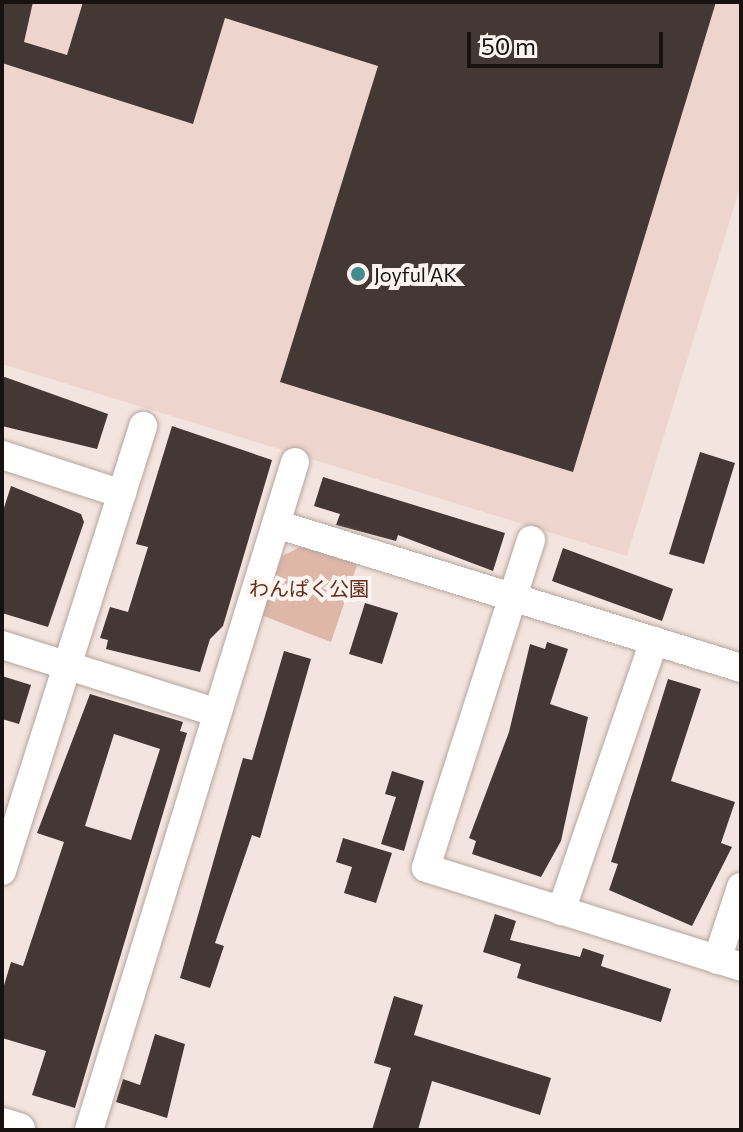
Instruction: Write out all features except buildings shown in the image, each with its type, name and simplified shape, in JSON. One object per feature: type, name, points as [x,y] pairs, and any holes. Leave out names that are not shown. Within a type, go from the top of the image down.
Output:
[{"type":"street","points":[[2,871],[143,426]]},
{"type":"street","points":[[2,455],[122,494]]},
{"type":"street","points":[[89,1130],[295,462]]},
{"type":"street","points":[[276,524],[741,668]]},
{"type":"street","points":[[531,540],[426,868],[729,964],[741,887]]},
{"type":"street","points":[[561,911],[654,641]]},
{"type":"street","points":[[2,645],[218,713]]},
{"type":"street","points":[[2,1125],[18,1130]]},
{"type":"shaded area","name":"Joyful AK","points":[[2,2],[741,2],[741,184],[627,556],[2,364]]},
{"type":"green space","name":"わんぱく公園","points":[[304,545],[358,562],[331,642],[261,615],[282,556]]},
{"type":"place","name":"Joyful AK","points":[[358,274]]}]
